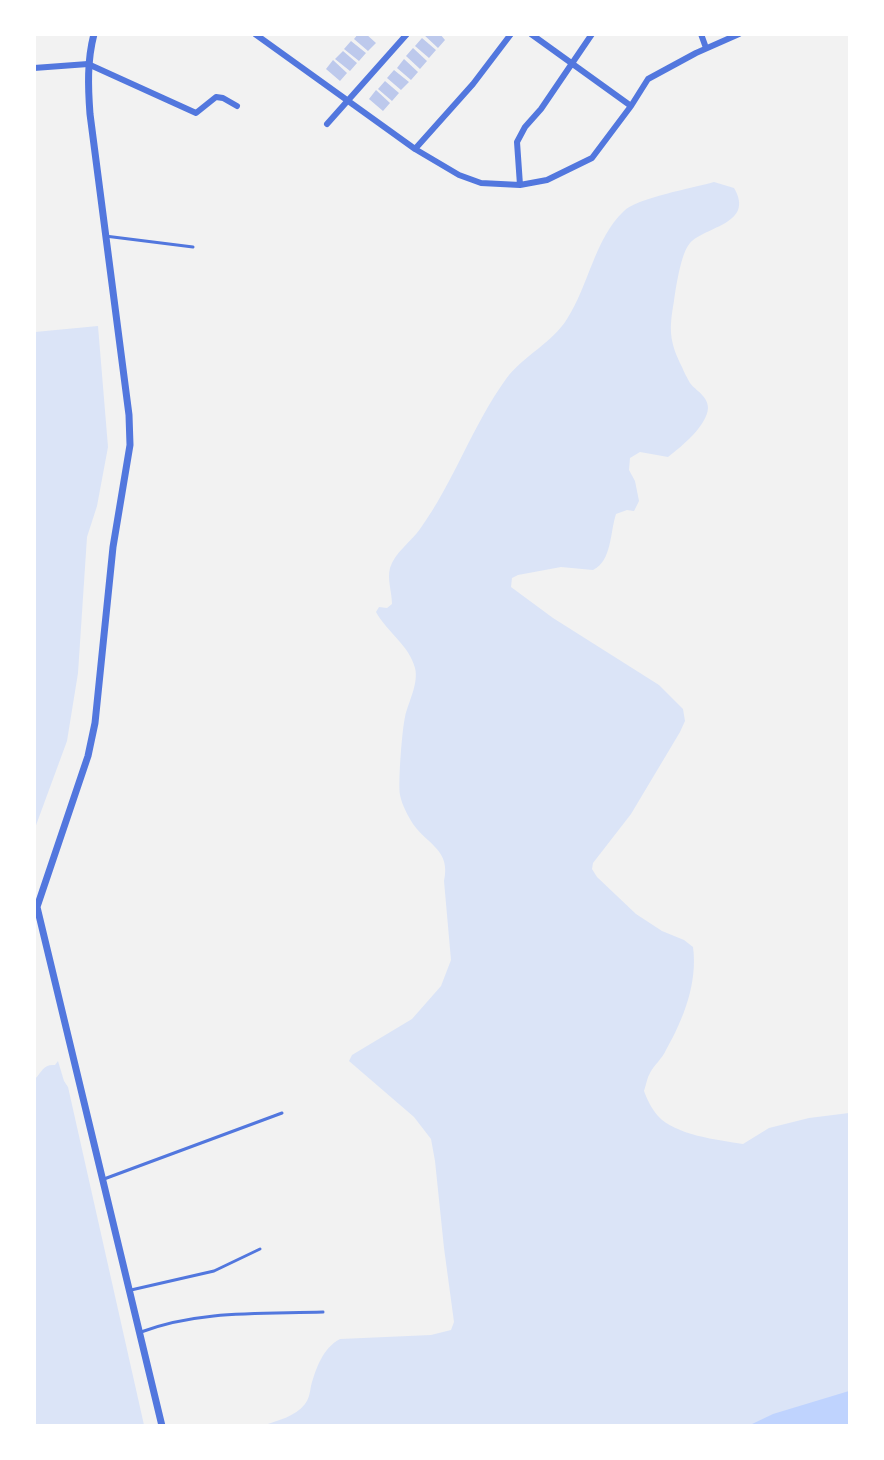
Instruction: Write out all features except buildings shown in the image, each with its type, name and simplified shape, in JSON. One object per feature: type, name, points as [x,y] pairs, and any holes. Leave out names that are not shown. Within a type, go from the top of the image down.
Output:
[{"type":"street","points":[[94,34],[88,64],[90,114],[129,415],[130,446],[113,547],[91,745],[36,907],[162,1425]]},
{"type":"street","points":[[255,34],[415,149],[459,175],[481,183],[520,185],[547,180],[592,158],[648,79],[706,48],[739,34]]},
{"type":"street","points":[[327,124],[407,34]]},
{"type":"street","points":[[415,149],[473,84],[510,34]]},
{"type":"street","points":[[531,34],[631,106]]},
{"type":"street","points":[[520,185],[517,142],[525,127],[541,109],[592,34]]},
{"type":"street","points":[[701,34],[706,48]]},
{"type":"street","points":[[34,68],[88,64],[196,114],[216,98],[223,98],[237,106]]},
{"type":"lane","points":[[105,236],[193,247]]},
{"type":"lane","points":[[103,1179],[282,1113]]},
{"type":"lane","points":[[129,1290],[214,1271],[260,1249]]},
{"type":"lane","points":[[140,1332],[171,1322],[204,1316],[323,1312]]},
{"type":"shaded area","points":[[714,182],[734,188],[739,200],[738,209],[734,217],[697,237],[687,248],[678,279],[671,327],[675,350],[690,383],[704,397],[708,408],[707,415],[692,436],[668,457],[640,452],[630,458],[629,470],[635,481],[639,501],[634,511],[627,510],[616,514],[607,553],[599,566],[593,570],[561,567],[518,575],[512,578],[511,587],[553,618],[659,685],[683,709],[685,721],[680,732],[631,814],[593,863],[592,869],[597,877],[636,914],[693,947],[693,974],[688,1001],[672,1038],[649,1075],[644,1091],[653,1110],[675,1128],[743,1144],[769,1128],[809,1118],[849,1113],[849,1425],[263,1426],[291,1415],[305,1404],[321,1359],[340,1339],[431,1335],[451,1330],[454,1322],[431,1139],[414,1117],[349,1061],[352,1055],[412,1019],[441,986],[451,960],[444,862],[437,849],[413,824],[400,795],[404,724],[416,674],[408,652],[376,612],[379,607],[387,608],[392,604],[389,577],[392,562],[432,511],[483,416],[506,379],[554,335],[567,319],[614,222],[624,211],[641,202]]},
{"type":"shaded area","points":[[98,326],[108,447],[97,506],[87,537],[78,673],[67,741],[35,828],[35,332]]},
{"type":"shaded area","points":[[58,1061],[68,1087],[144,1425],[35,1425],[35,1079],[45,1067],[55,1065]]},
{"type":"water","points":[[849,1391],[849,1425],[750,1425],[773,1414]]}]
